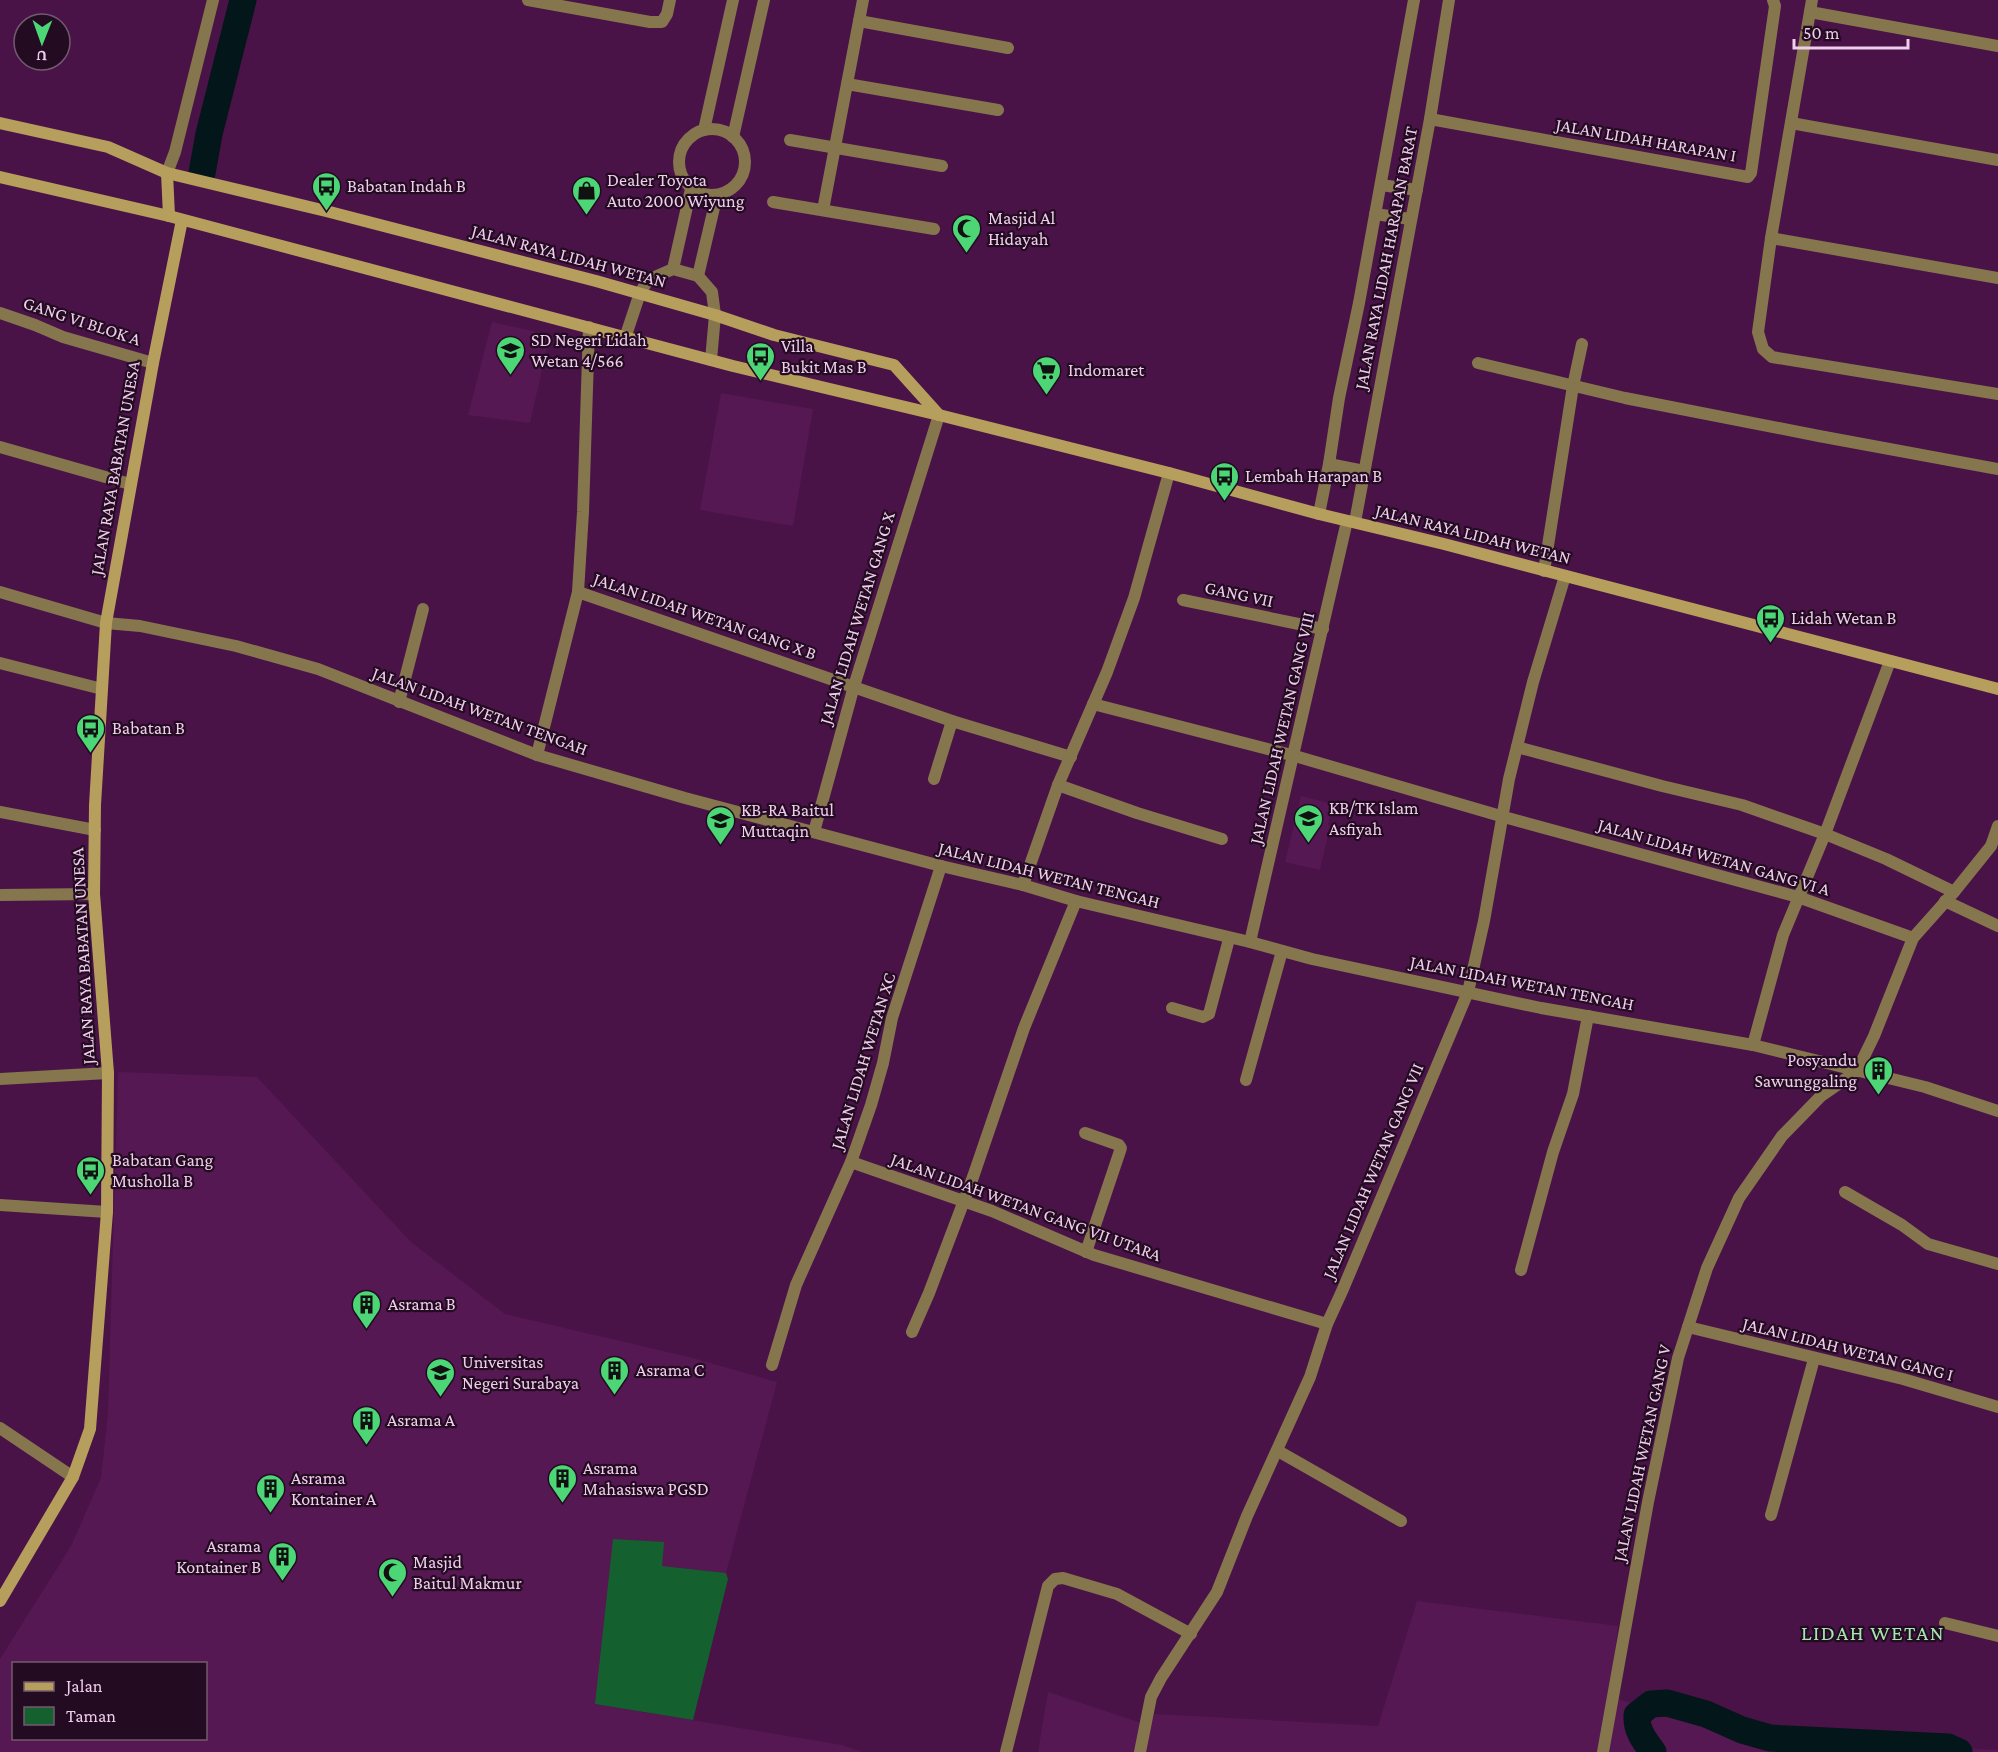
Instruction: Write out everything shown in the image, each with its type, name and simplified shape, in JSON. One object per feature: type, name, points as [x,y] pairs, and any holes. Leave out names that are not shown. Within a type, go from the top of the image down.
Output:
[{"type":"main road","name":"JALAN RAYA LIDAH WETAN","points":[[0,123],[108,147],[167,173],[326,211],[640,293],[774,335],[894,365],[939,415]]},
{"type":"main road","points":[[167,173],[169,216]]},
{"type":"main road","name":"JALAN RAYA LIDAH WETAN","points":[[0,177],[169,216],[625,338],[1169,473],[1319,514],[1998,689]]},
{"type":"main road","name":"JALAN RAYA BABATAN UNESA","points":[[0,1601],[73,1477],[90,1429],[107,1212],[108,1073],[94,894],[95,830],[106,623],[130,484],[182,220]]},
{"type":"street","points":[[167,173],[175,152],[213,0]]},
{"type":"street","points":[[528,0],[650,22],[662,22],[668,14],[670,0]]},
{"type":"street","points":[[704,130],[733,0]]},
{"type":"street","points":[[733,137],[764,0]]},
{"type":"street","points":[[823,210],[863,0]]},
{"type":"street","name":"JALAN RAYA LIDAH HARAPAN BARAT","points":[[1319,514],[1339,398],[1382,184],[1414,0]]},
{"type":"street","name":"JALAN RAYA LIDAH HARAPAN BARAT","points":[[1351,521],[1364,471],[1417,190],[1449,0]]},
{"type":"street","name":"JALAN LIDAH HARAPAN I","points":[[1430,119],[1748,177],[1753,161],[1775,6],[1773,0]]},
{"type":"street","points":[[1998,46],[1811,6],[1758,333],[1763,349],[1772,357],[1998,394]]},
{"type":"street","points":[[859,21],[1008,48]]},
{"type":"street","points":[[847,84],[998,110]]},
{"type":"street","points":[[1791,123],[1998,160]]},
{"type":"street","points":[[704,130],[719,130],[733,137],[741,146],[745,159],[744,171],[738,183],[729,191],[717,195],[703,194],[691,189],[682,177],[678,163],[682,148],[691,137],[704,130]]},
{"type":"street","points":[[790,140],[942,165]]},
{"type":"street","points":[[1382,184],[1417,190]]},
{"type":"street","points":[[673,269],[691,189]]},
{"type":"street","points":[[698,276],[717,195]]},
{"type":"street","points":[[773,202],[934,229]]},
{"type":"street","points":[[1375,214],[1410,219]]},
{"type":"street","points":[[1772,238],[1998,278]]},
{"type":"street","points":[[625,338],[640,293],[648,280],[673,269],[698,276],[712,292],[715,315],[711,360]]},
{"type":"street","name":"GANG VI BLOK A","points":[[0,313],[63,337],[153,363]]},
{"type":"street","points":[[537,755],[578,592],[589,327]]},
{"type":"street","points":[[1544,571],[1573,386],[1582,344]]},
{"type":"street","points":[[1478,363],[1573,386],[1819,436],[1998,469]]},
{"type":"street","name":"JALAN LIDAH WETAN GANG X","points":[[814,832],[854,686],[939,415]]},
{"type":"street","points":[[0,447],[130,484]]},
{"type":"street","points":[[1329,464],[1364,471]]},
{"type":"street","points":[[1023,885],[1058,785],[1093,704],[1134,598],[1169,473]]},
{"type":"street","name":"JALAN LIDAH WETAN GANG VIII","points":[[1250,942],[1323,629],[1351,521]]},
{"type":"street","name":"JALAN LIDAH WETAN GANG VII","points":[[1140,1752],[1151,1697],[1217,1592],[1247,1516],[1310,1377],[1327,1324],[1344,1289],[1468,992],[1504,817],[1509,779],[1533,682],[1565,576]]},
{"type":"street","name":"JALAN LIDAH WETAN TENGAH","points":[[0,592],[106,623],[140,626],[236,646],[318,669],[537,755],[941,866],[1282,951],[1588,1017],[1753,1045],[1925,1086],[1998,1111]]},
{"type":"street","name":"JALAN LIDAH WETAN GANG X B","points":[[578,592],[952,721],[1071,757]]},
{"type":"street","name":"GANG VII","points":[[1183,600],[1323,629]]},
{"type":"street","points":[[399,702],[423,609]]},
{"type":"street","points":[[1753,1045],[1783,934],[1825,834],[1890,661]]},
{"type":"street","points":[[0,663],[102,689]]},
{"type":"street","name":"JALAN LIDAH WETAN GANG VI A","points":[[1093,704],[1295,756],[1504,817],[1798,897],[1912,938]]},
{"type":"street","points":[[934,779],[952,721]]},
{"type":"street","points":[[1517,747],[1742,805],[1825,834],[1886,859],[1954,892]]},
{"type":"street","points":[[1058,785],[1137,813],[1222,839]]},
{"type":"street","points":[[0,812],[95,830]]},
{"type":"street","name":"JALAN LIDAH WETAN GANG V","points":[[1603,1752],[1648,1502],[1678,1358],[1707,1268],[1739,1198],[1782,1136],[1821,1096],[1857,1071],[1874,1036],[1912,938],[1995,846],[1998,826]]},
{"type":"street","name":"JALAN LIDAH WETAN XC","points":[[772,1365],[796,1285],[851,1162],[871,1105],[892,1018],[941,866]]},
{"type":"street","points":[[0,895],[94,894]]},
{"type":"street","points":[[912,1332],[973,1177],[1024,1028],[1076,901]]},
{"type":"street","points":[[1945,901],[1998,926]]},
{"type":"street","points":[[1172,1008],[1203,1017],[1209,1014],[1229,939]]},
{"type":"street","points":[[1246,1080],[1282,951]]},
{"type":"street","points":[[1521,1270],[1553,1152],[1573,1094],[1588,1017]]},
{"type":"street","points":[[0,1078],[108,1073]]},
{"type":"street","points":[[1085,1133],[1119,1145],[1121,1148],[1086,1252]]},
{"type":"street","name":"JALAN LIDAH WETAN GANG VII UTARA","points":[[851,1162],[963,1201],[1041,1231],[1086,1252],[1327,1324]]},
{"type":"street","points":[[1845,1192],[1902,1225],[1928,1244],[1998,1264]]},
{"type":"street","points":[[0,1205],[107,1212]]},
{"type":"street","name":"JALAN LIDAH WETAN GANG I","points":[[1688,1327],[1903,1380],[1998,1407]]},
{"type":"street","points":[[1771,1515],[1814,1359]]},
{"type":"street","points":[[0,1428],[73,1477]]},
{"type":"street","points":[[1278,1451],[1401,1521]]},
{"type":"street","points":[[1006,1752],[1048,1586],[1055,1579],[1063,1578],[1117,1594],[1191,1634]]},
{"type":"street","points":[[1945,1623],[1998,1636]]},
{"type":"shaded area","name":"SD Negeri Lidah Wetan 4/566","points":[[492,322],[550,335],[530,423],[468,415]]},
{"type":"shaded area","points":[[721,393],[813,409],[793,526],[700,510]]},
{"type":"shaded area","name":"KB/TK Islam Asfiyah","points":[[1301,796],[1333,804],[1320,870],[1285,862]]},
{"type":"shaded area","name":"Universitas Negeri Surabaya","points":[[118,1072],[257,1077],[411,1242],[505,1314],[689,1357],[777,1382],[726,1573],[661,1566],[595,1704],[842,1745],[862,1752],[0,1752],[0,1659],[71,1546],[101,1478],[108,1414]]},
{"type":"shaded area","points":[[1417,1601],[1618,1626],[1610,1697],[1768,1742],[1998,1750],[1998,1752],[1038,1752],[1048,1692],[1150,1726],[1155,1714],[1378,1726]]},
{"type":"green space","points":[[613,1539],[664,1542],[662,1566],[726,1573],[728,1579],[693,1720],[595,1704]]},
{"type":"waterway","points":[[202,173],[209,134],[243,0]]},
{"type":"waterway","points":[[1653,1752],[1639,1730],[1637,1715],[1651,1704],[1667,1703],[1706,1714],[1742,1730],[1770,1738],[1948,1747],[1959,1752]]},
{"type":"place","name":"Babatan Indah B","points":[[326,212]]},
{"type":"place","name":"Dealer Toyota Auto 2000 Wiyung","points":[[586,216]]},
{"type":"place","name":"Masjid Al Hidayah","points":[[967,254]]},
{"type":"place","name":"SD Negeri Lidah Wetan 4/566","points":[[510,376]]},
{"type":"place","name":"Villa Bukit Mas B","points":[[760,382]]},
{"type":"place","name":"Indomaret","points":[[1047,396]]},
{"type":"place","name":"Lembah Harapan B","points":[[1224,502]]},
{"type":"place","name":"Lidah Wetan B","points":[[1770,644]]},
{"type":"place","name":"Babatan B","points":[[91,754]]},
{"type":"place","name":"KB/TK Islam Asfiyah","points":[[1308,844]]},
{"type":"place","name":"KB-RA Baitul Muttaqin","points":[[720,846]]},
{"type":"place","name":"Posyandu Sawunggaling","points":[[1878,1096]]},
{"type":"place","name":"Babatan Gang Musholla B","points":[[91,1196]]},
{"type":"place","name":"Asrama B","points":[[367,1330]]},
{"type":"place","name":"Asrama C","points":[[615,1396]]},
{"type":"place","name":"Universitas Negeri Surabaya","points":[[441,1398]]},
{"type":"place","name":"Asrama A","points":[[366,1446]]},
{"type":"place","name":"Asrama Mahasiswa PGSD","points":[[562,1504]]},
{"type":"place","name":"Asrama Kontainer A","points":[[270,1514]]},
{"type":"place","name":"Asrama Kontainer B","points":[[282,1582]]},
{"type":"place","name":"Masjid Baitul Makmur","points":[[392,1598]]},
{"type":"district","name":"LIDAH WETAN","points":[[1873,1633]]}]
